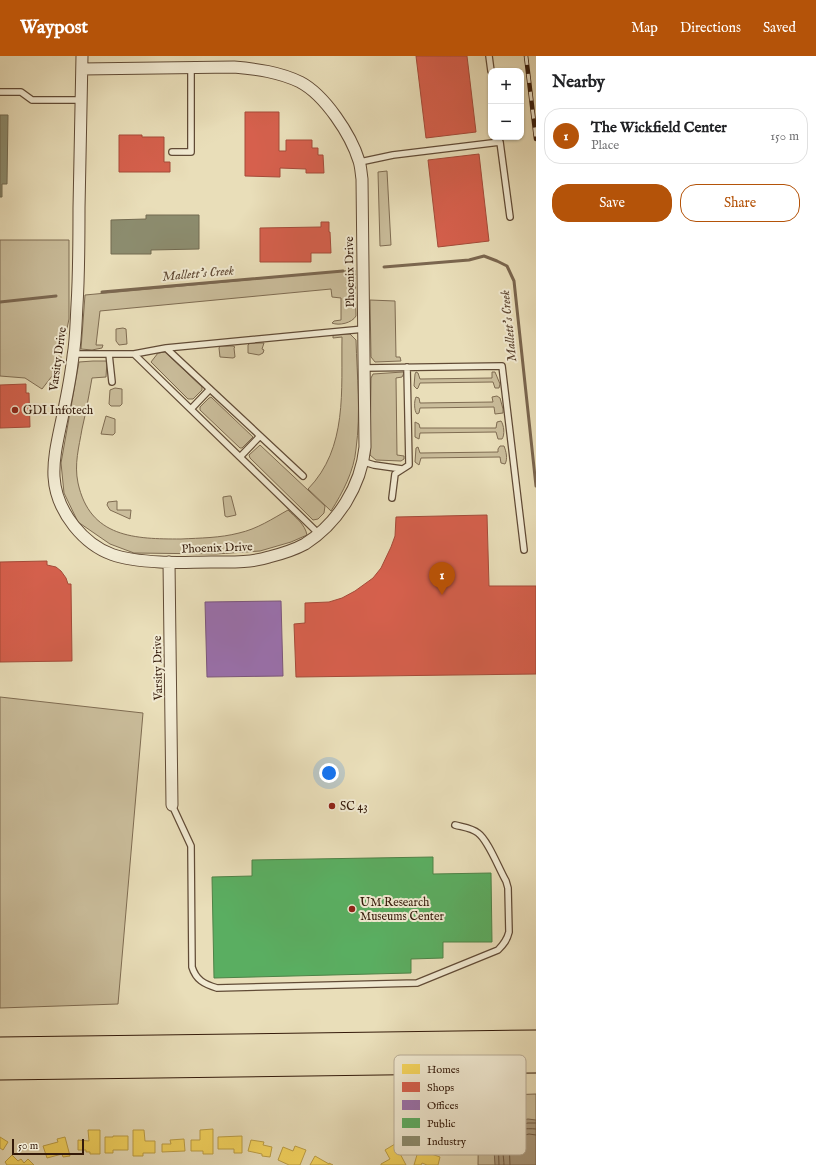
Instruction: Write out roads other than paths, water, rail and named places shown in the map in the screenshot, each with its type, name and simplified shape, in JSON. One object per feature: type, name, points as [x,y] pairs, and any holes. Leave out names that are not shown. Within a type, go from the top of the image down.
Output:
[{"type":"highway","points":[[0,1048],[536,1041]]},
{"type":"highway","points":[[526,1062],[536,1062]]},
{"type":"highway","points":[[0,1069],[394,1064]]},
{"type":"street","name":"Varsity Drive","points":[[82,56],[78,297],[74,354],[54,452],[54,479],[56,494],[64,513],[82,536],[103,552],[133,561],[169,562],[172,805]]},
{"type":"street","name":"Phoenix Drive","points":[[82,69],[234,67],[257,69],[286,76],[302,83],[321,98],[334,113],[348,136],[360,162],[362,179],[365,447],[364,462],[354,487],[347,501],[334,519],[304,545],[282,554],[262,560],[242,562],[169,562]]},
{"type":"lane","points":[[489,56],[491,68]]},
{"type":"lane","points":[[172,152],[191,152],[191,68]]},
{"type":"lane","points":[[0,92],[21,92],[32,100],[82,100]]},
{"type":"lane","points":[[360,162],[399,154],[493,140]]},
{"type":"lane","points":[[500,140],[510,216]]},
{"type":"lane","points":[[74,354],[134,354],[166,348],[364,329]]},
{"type":"lane","points":[[166,348],[303,476]]},
{"type":"lane","points":[[109,354],[112,382]]},
{"type":"lane","points":[[134,354],[318,533]]},
{"type":"lane","points":[[364,368],[502,366],[524,550]]},
{"type":"lane","points":[[392,498],[395,474],[409,465],[407,367]]},
{"type":"lane","points":[[191,409],[210,389]]},
{"type":"lane","points":[[240,457],[260,436]]},
{"type":"lane","points":[[364,462],[402,469]]},
{"type":"lane","points":[[172,805],[191,846],[192,967],[194,974],[199,981],[217,988],[417,983],[498,950],[504,945],[509,932],[508,888],[506,881],[484,839],[478,832],[454,825]]},
{"type":"water","points":[[526,1119],[536,1120],[536,1165],[495,1165],[494,1155],[526,1155]]},
{"type":"waterway","name":"Mallett's Creek","points":[[384,267],[469,260],[484,256],[507,266],[514,281],[536,486]]},
{"type":"waterway","name":"Mallett's Creek","points":[[102,292],[343,271]]},
{"type":"waterway","name":"Mallett's Creek","points":[[0,302],[56,296]]},
{"type":"railway","points":[[526,56],[536,139]]},
{"type":"place","name":"GDI Infotech","points":[[15,410]]},
{"type":"place","name":"The Wickfield Center","points":[[442,595]]},
{"type":"place","name":"SC 43","points":[[332,806]]},
{"type":"place","name":"UM Research Museums Center","points":[[352,909]]}]
